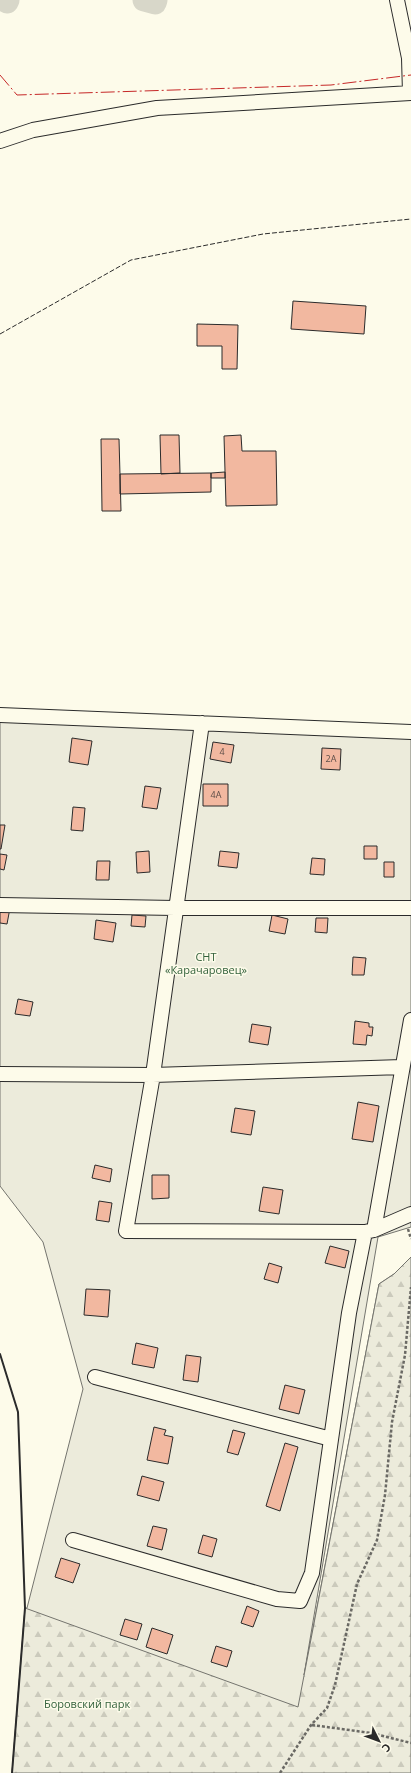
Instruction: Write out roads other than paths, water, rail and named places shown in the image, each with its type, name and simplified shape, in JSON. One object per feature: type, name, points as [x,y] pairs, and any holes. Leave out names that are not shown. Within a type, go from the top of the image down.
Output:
[{"type":"street","points":[[0,141],[33,130],[157,108],[411,93],[409,58],[398,0]]},
{"type":"street","points":[[0,715],[411,732]]},
{"type":"street","points":[[202,723],[175,908],[153,1075],[126,1230],[370,1231],[411,1214]]},
{"type":"street","points":[[0,905],[175,908],[411,908]]},
{"type":"street","points":[[73,1540],[277,1599],[300,1601],[312,1573],[349,1313],[370,1231],[411,1020]]},
{"type":"street","points":[[0,1074],[153,1075],[402,1067]]},
{"type":"street","points":[[95,1376],[331,1439]]},
{"type":"waterway","points":[[4,0],[7,2],[8,0]]},
{"type":"waterway","points":[[144,0],[155,3],[156,0]]},
{"type":"park label","name":"СНТ «Карачаровец»","points":[[206,963]]},
{"type":"park label","name":"Боровский парк","points":[[87,1704]]}]
